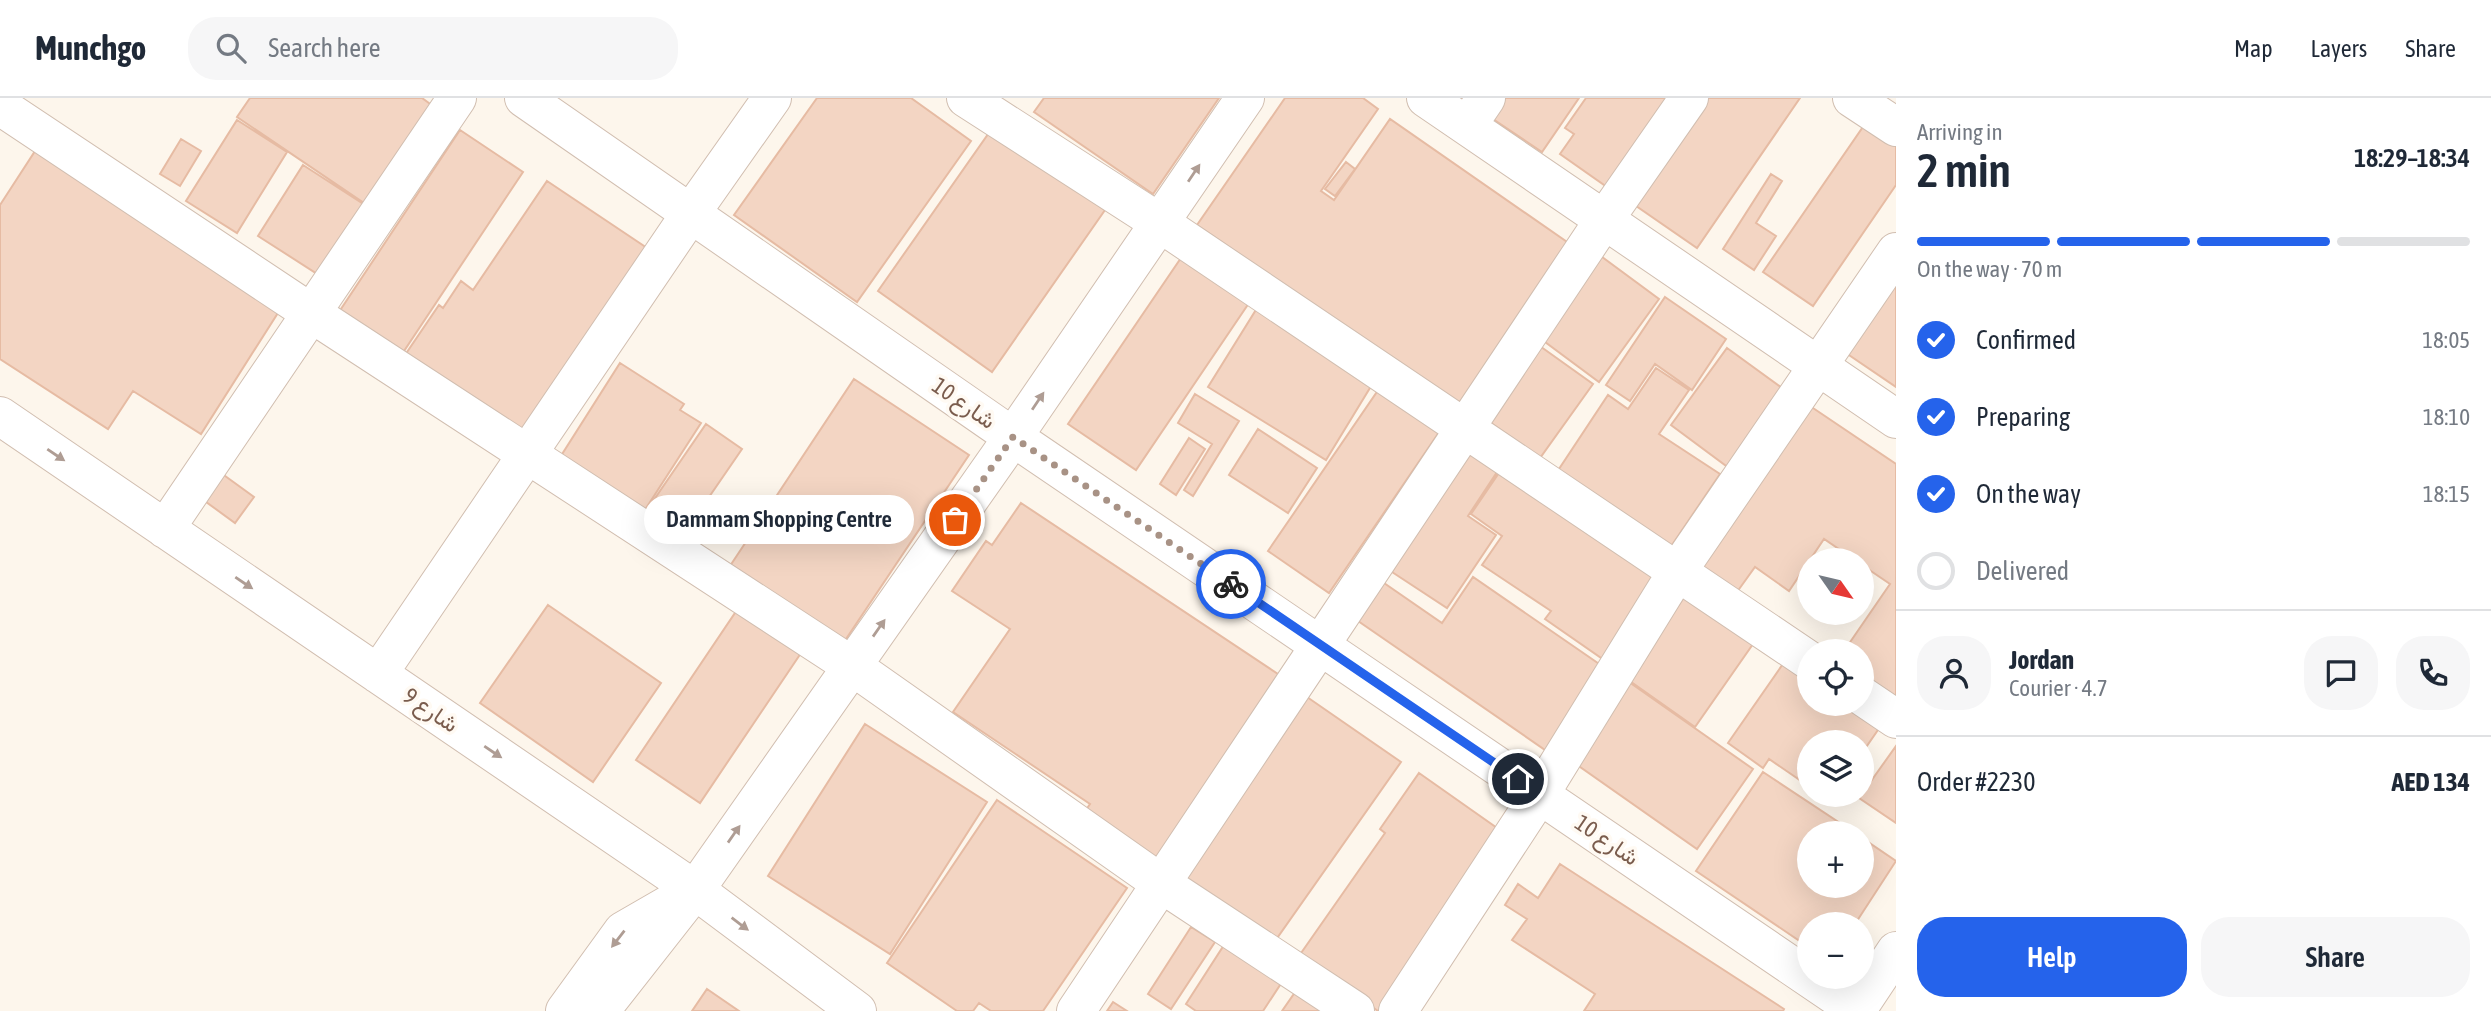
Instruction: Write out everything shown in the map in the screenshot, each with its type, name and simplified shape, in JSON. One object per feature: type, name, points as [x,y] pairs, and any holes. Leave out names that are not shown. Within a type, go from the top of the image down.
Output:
[{"type":"street","points":[[3,98],[0,104],[312,313],[852,666],[1163,884],[1355,1011]]},
{"type":"street","points":[[165,529],[457,98]]},
{"type":"street","name":"شارع 10","points":[[524,98],[1013,437],[1857,1011]]},
{"type":"street","points":[[378,674],[772,98]]},
{"type":"street","points":[[966,98],[1160,223],[1797,652]]},
{"type":"street","points":[[600,1011],[695,890],[1013,437],[1245,98]]},
{"type":"street","points":[[1426,98],[1476,112],[1604,220],[1896,419]]},
{"type":"street","points":[[1076,1011],[1604,220],[1689,98]]},
{"type":"street","points":[[1852,98],[1896,127]]},
{"type":"street","points":[[1398,1011],[1540,794],[1677,572],[1896,252]]},
{"type":"street","name":"شارع 9","points":[[0,416],[695,890],[857,1011]]},
{"type":"street","points":[[1874,704],[1896,719]]},
{"type":"street","points":[[565,1011],[623,931],[695,890]]},
{"type":"street","points":[[1857,1011],[1896,950]]},
{"type":"building","points":[[250,98],[422,98],[437,109],[370,207],[237,117]]},
{"type":"building","points":[[817,98],[911,98],[971,141],[857,302],[734,215]]},
{"type":"building","points":[[1044,98],[1219,98],[1153,194],[1034,112]]},
{"type":"building","points":[[1285,98],[1363,98],[1378,109],[1321,191],[1334,200],[1390,119],[1570,244],[1458,405],[1197,225]]},
{"type":"building","points":[[1495,98],[1579,98],[1542,152],[1484,113]]},
{"type":"building","points":[[1586,98],[1686,98],[1617,194],[1560,154],[1574,134],[1565,128]]},
{"type":"building","points":[[1696,98],[1800,98],[1697,248],[1626,199]]},
{"type":"building","points":[[237,120],[287,152],[237,233],[186,201]]},
{"type":"building","points":[[1865,124],[1896,145],[1896,185],[1813,306],[1763,272]]},
{"type":"building","points":[[460,130],[523,172],[398,360],[335,318]]},
{"type":"building","points":[[991,130],[1105,210],[992,372],[878,291]]},
{"type":"building","points":[[181,139],[201,151],[180,186],[160,174]]},
{"type":"building","points":[[39,145],[283,305],[201,434],[133,391],[108,429],[0,359],[0,205]]},
{"type":"building","points":[[1346,162],[1355,169],[1335,196],[1325,189]]},
{"type":"building","points":[[303,165],[368,207],[322,277],[258,236]]},
{"type":"building","points":[[1771,174],[1782,181],[1756,223],[1776,236],[1754,270],[1723,249]]},
{"type":"building","points":[[547,181],[656,254],[529,443],[403,358],[439,305],[443,308],[461,281],[473,290]]},
{"type":"building","points":[[1598,254],[1659,299],[1599,382],[1537,336]]},
{"type":"building","points":[[1183,255],[1251,300],[1136,470],[1068,424]]},
{"type":"building","points":[[1896,281],[1896,387],[1846,353]]},
{"type":"building","points":[[1665,297],[1726,339],[1692,390],[1655,364],[1630,401],[1606,385]]},
{"type":"building","points":[[1259,305],[1376,378],[1326,460],[1208,387]]},
{"type":"building","points":[[1537,344],[1593,384],[1540,458],[1484,418]]},
{"type":"building","points":[[1727,348],[1789,393],[1733,471],[1671,425]]},
{"type":"building","points":[[620,363],[684,404],[680,410],[701,423],[643,513],[559,459]]},
{"type":"building","points":[[1656,368],[1689,390],[1659,434],[1720,474],[1670,548],[1557,472],[1608,395],[1628,409]]},
{"type":"building","points":[[854,379],[969,455],[844,642],[730,566]]},
{"type":"building","points":[[1381,386],[1442,428],[1329,593],[1268,551]]},
{"type":"building","points":[[1195,394],[1239,421],[1193,496],[1184,490],[1212,444],[1178,423]]},
{"type":"building","points":[[1810,406],[1896,464],[1896,718],[1874,701],[1874,639],[1852,639],[1862,625],[1874,625],[1874,607],[1890,584],[1874,573],[1874,548],[1837,548],[1824,539],[1818,548],[1797,548],[1797,579],[1789,591],[1755,567],[1737,592],[1701,568]]},
{"type":"building","points":[[706,424],[742,449],[685,532],[649,507]]},
{"type":"building","points":[[1258,429],[1317,468],[1288,513],[1229,475]]},
{"type":"building","points":[[1189,438],[1205,449],[1176,495],[1160,484]]},
{"type":"building","points":[[1463,441],[1501,466],[1468,516],[1496,535],[1447,608],[1392,572]]},
{"type":"building","points":[[1503,467],[1665,578],[1607,662],[1545,619],[1551,611],[1482,565],[1502,536],[1471,514]]},
{"type":"building","points":[[221,473],[254,497],[235,523],[202,499]]},
{"type":"building","points":[[1021,503],[1281,676],[1153,869],[1079,820],[1090,804],[953,712],[1010,629],[952,591],[986,541],[992,545]]},
{"type":"building","points":[[1371,574],[1442,623],[1473,577],[1605,668],[1548,752],[1345,612]]},
{"type":"building","points":[[1685,596],[1753,644],[1695,727],[1627,679]]},
{"type":"building","points":[[548,605],[661,683],[593,782],[480,703]]},
{"type":"building","points":[[737,610],[801,653],[700,803],[636,760]]},
{"type":"building","points":[[1785,661],[1797,669],[1797,716],[1864,716],[1880,727],[1874,736],[1874,730],[1797,730],[1797,778],[1769,759],[1763,768],[1728,743]]},
{"type":"building","points":[[1629,682],[1753,769],[1697,849],[1573,762]]},
{"type":"building","points":[[1307,697],[1401,762],[1275,941],[1182,875]]},
{"type":"building","points":[[865,724],[987,802],[890,954],[768,876]]},
{"type":"building","points":[[1896,746],[1896,823],[1872,807],[1874,777]]},
{"type":"building","points":[[1763,772],[1797,795],[1797,807],[1816,807],[1837,821],[1797,821],[1797,898],[1872,898],[1863,912],[1797,912],[1797,939],[1696,871]]},
{"type":"building","points":[[1419,773],[1507,835],[1384,1011],[1378,1011],[1299,956],[1385,833],[1380,829]]},
{"type":"building","points":[[997,800],[1127,888],[1043,1011],[991,1011],[979,1003],[973,1011],[957,1011],[887,963]]},
{"type":"building","points":[[1874,846],[1896,861],[1874,895]]},
{"type":"building","points":[[1560,864],[1784,1009],[1783,1011],[1584,1011],[1595,994],[1512,940],[1527,919],[1505,905],[1518,884],[1538,898]]},
{"type":"building","points":[[1191,927],[1215,942],[1171,1009],[1148,994]]},
{"type":"building","points":[[1226,942],[1284,979],[1263,1011],[1196,1011],[1186,1004]]},
{"type":"building","points":[[1298,988],[1329,1011],[1282,1011]]},
{"type":"building","points":[[707,989],[739,1011],[692,1011]]},
{"type":"building","points":[[1113,1002],[1127,1011],[1107,1011]]},
{"type":"way so far","points":[[955,520],[1013,437],[1231,584]]},
{"type":"place","name":"Dammam Shopping Centre","points":[[955,520]]},
{"type":"route","points":[[1231,584],[1518,779]]}]
